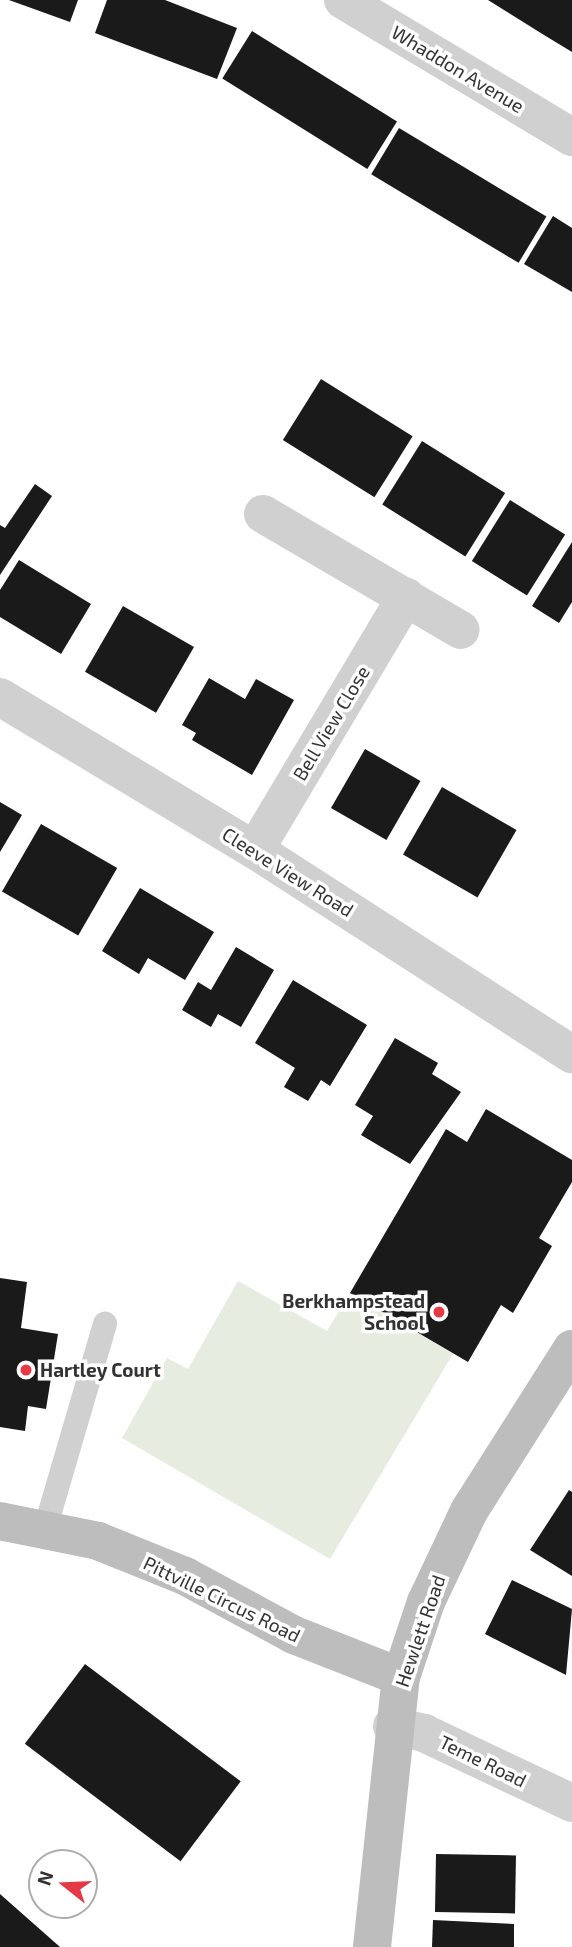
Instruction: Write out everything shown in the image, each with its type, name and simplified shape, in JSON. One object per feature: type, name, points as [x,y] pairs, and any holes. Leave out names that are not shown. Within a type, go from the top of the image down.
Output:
[{"type":"street","name":"Whaddon Avenue","points":[[343,0],[572,138]]},
{"type":"street","points":[[263,514],[461,630]]},
{"type":"street","name":"Bell View Close","points":[[255,850],[406,597]]},
{"type":"street","name":"Cleeve View Road","points":[[0,698],[255,850],[572,1054]]},
{"type":"street","name":"Hewlett Road","points":[[372,1947],[391,1726],[401,1677],[426,1602],[469,1511],[572,1349]]},
{"type":"street","name":"Pittville Circus Road","points":[[0,1521],[98,1541],[185,1576],[294,1635],[401,1677]]},
{"type":"street","name":"Teme Road","points":[[391,1726],[424,1733],[572,1804]]},
{"type":"lane","points":[[45,1529],[105,1324]]},
{"type":"shaded area","points":[[238,1281],[327,1331],[350,1293],[453,1354],[330,1559],[122,1438],[167,1358],[188,1369]]},
{"type":"building","points":[[9,0],[78,0],[70,22]]},
{"type":"building","points":[[107,0],[165,0],[237,28],[217,79],[95,33]]},
{"type":"building","points":[[488,0],[572,0],[572,52],[544,35]]},
{"type":"building","points":[[252,31],[397,122],[367,169],[222,78]]},
{"type":"building","points":[[399,128],[546,217],[519,263],[371,174]]},
{"type":"building","points":[[553,216],[572,228],[572,292],[524,264]]},
{"type":"building","points":[[321,379],[413,436],[374,497],[283,440]]},
{"type":"building","points":[[422,441],[505,493],[465,557],[382,505]]},
{"type":"building","points":[[35,484],[52,496],[0,575],[0,525],[5,528]]},
{"type":"building","points":[[510,500],[565,534],[527,596],[472,561]]},
{"type":"building","points":[[572,542],[572,602],[559,623],[532,606]]},
{"type":"building","points":[[19,560],[91,604],[61,654],[0,617],[0,590]]},
{"type":"building","points":[[123,606],[194,647],[156,713],[85,672]]},
{"type":"building","points":[[209,678],[245,699],[256,679],[294,700],[252,775],[192,740],[196,733],[182,725]]},
{"type":"building","points":[[365,749],[420,781],[386,840],[331,808]]},
{"type":"building","points":[[442,787],[516,830],[477,898],[403,855]]},
{"type":"building","points":[[0,802],[22,815],[0,852]]},
{"type":"building","points":[[41,824],[117,868],[78,936],[2,892]]},
{"type":"building","points":[[140,888],[214,932],[185,980],[148,958],[139,974],[102,951]]},
{"type":"building","points":[[236,947],[274,970],[241,1027],[218,1014],[211,1027],[182,1010],[198,982],[211,990]]},
{"type":"building","points":[[293,980],[367,1025],[330,1086],[321,1080],[308,1101],[284,1087],[295,1068],[255,1043]]},
{"type":"building","points":[[395,1038],[438,1063],[432,1074],[461,1092],[410,1164],[361,1135],[373,1116],[355,1105]]},
{"type":"building","points":[[486,1109],[572,1160],[572,1182],[539,1238],[552,1246],[513,1313],[501,1305],[468,1362],[350,1293],[446,1129],[467,1142]]},
{"type":"building","name":"Hartley Court","points":[[0,1278],[27,1282],[21,1328],[58,1334],[46,1409],[28,1406],[25,1431],[0,1427]]},
{"type":"building","points":[[569,1490],[572,1492],[572,1576],[530,1550]]},
{"type":"building","points":[[512,1580],[572,1609],[566,1675],[485,1634]]},
{"type":"building","points":[[85,1664],[241,1781],[181,1861],[25,1744]]},
{"type":"building","points":[[436,1854],[516,1855],[515,1913],[435,1912]]},
{"type":"building","points":[[0,1894],[60,1947],[0,1947]]},
{"type":"building","points":[[433,1920],[514,1924],[514,1947],[432,1947]]},
{"type":"place","name":"Berkhampstead School","points":[[439,1312]]},
{"type":"place","name":"Hartley Court","points":[[26,1370]]}]
